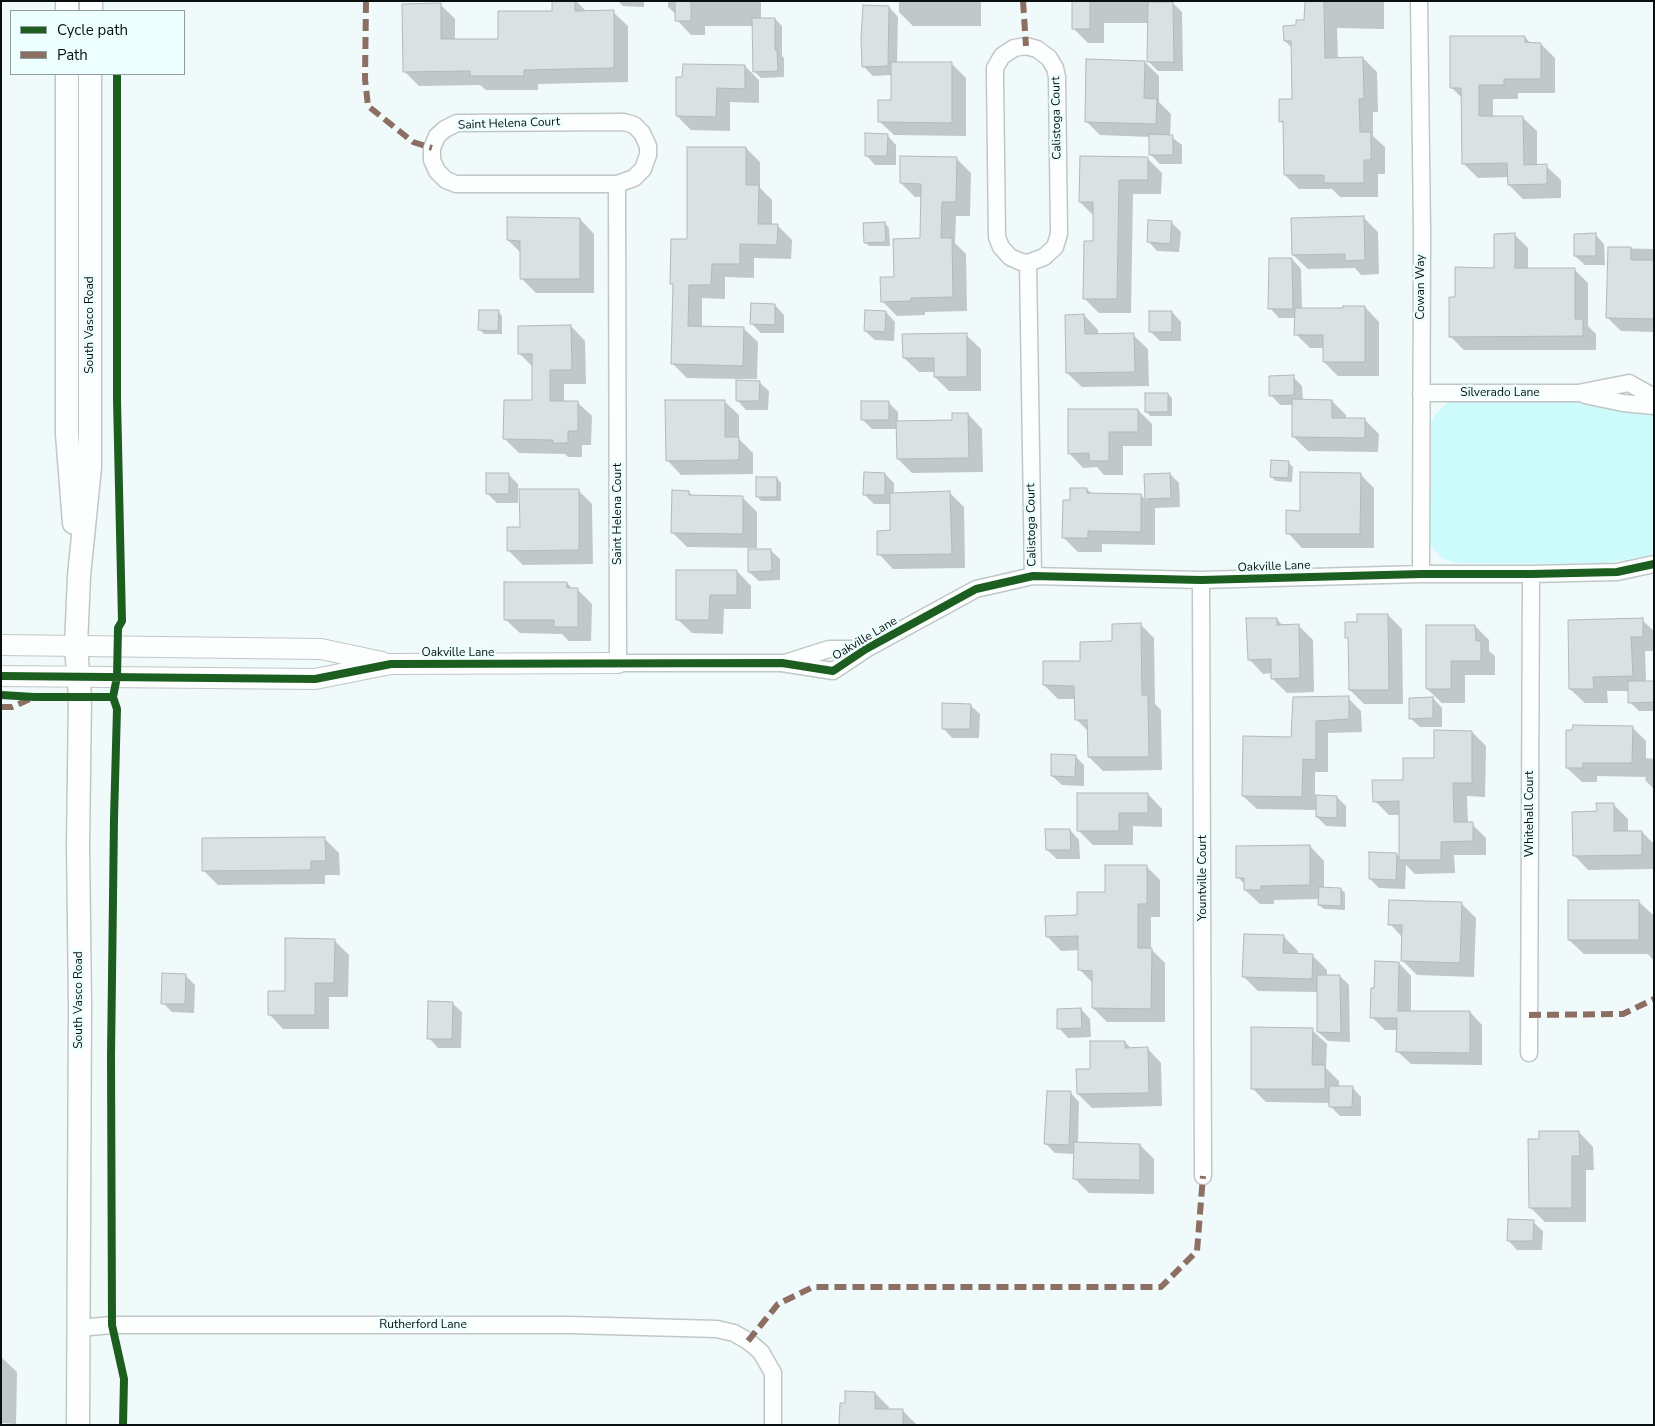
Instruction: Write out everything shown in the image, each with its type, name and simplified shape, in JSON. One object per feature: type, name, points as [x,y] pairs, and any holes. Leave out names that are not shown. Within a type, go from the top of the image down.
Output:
[{"type":"main road","name":"South Vasco Road","points":[[67,75],[66,434],[79,576]]},
{"type":"main road","name":"South Vasco Road","points":[[78,1425],[80,1004],[78,845],[80,697],[76,646],[79,576],[90,467],[90,75]]},
{"type":"street","name":"Cowan Way","points":[[1419,1],[1422,230],[1421,574]]},
{"type":"street","name":"Calistoga Court","points":[[1026,46],[1037,49],[1049,58],[1055,68],[1058,117],[1059,234],[1054,247],[1044,257],[1028,263],[1010,257],[1001,247],[997,237],[995,78],[996,68],[1002,56],[1014,48],[1026,46]]},
{"type":"street","name":"Saint Helena Court","points":[[624,122],[634,125],[642,133],[648,146],[648,155],[644,169],[634,178],[617,184],[456,184],[446,180],[437,171],[432,160],[432,148],[437,136],[445,128],[457,123],[624,122]]},
{"type":"street","name":"Saint Helena Court","points":[[617,184],[618,663]]},
{"type":"street","name":"Calistoga Court","points":[[1028,263],[1033,576]]},
{"type":"street","name":"Silverado Lane","points":[[1421,394],[1578,393],[1628,383],[1654,397]]},
{"type":"street","name":"Silverado Lane","points":[[1578,393],[1623,403],[1654,406]]},
{"type":"street","name":"Oakville Lane","points":[[1,676],[315,679],[391,664],[782,663],[833,671],[866,649],[976,589],[1033,576],[1201,580],[1421,574],[1531,574],[1617,572],[1654,564]]},
{"type":"street","name":"Whitehall Court","points":[[1529,1053],[1531,574]]},
{"type":"street","name":"Yountville Court","points":[[1201,580],[1203,1176]]},
{"type":"street","name":"Oakville Lane","points":[[1,645],[321,649],[391,664]]},
{"type":"street","name":"Rutherford Lane","points":[[79,1328],[112,1325],[570,1325],[707,1329],[734,1333],[748,1341],[761,1352],[773,1373],[772,1425]]},
{"type":"shaded area","points":[[1451,400],[1579,401],[1654,412],[1654,553],[1647,556],[1601,564],[1457,563],[1443,559],[1428,543],[1424,526],[1430,521],[1430,477],[1423,471],[1426,429],[1438,411]]},
{"type":"building","points":[[552,1],[575,1],[575,11],[614,10],[614,68],[524,70],[524,76],[470,76],[470,71],[403,72],[402,4],[441,3],[441,39],[498,39],[498,11],[552,11]]},
{"type":"building","points":[[675,1],[691,1],[691,21],[675,21]]},
{"type":"building","points":[[1072,1],[1090,1],[1090,29],[1072,29]]},
{"type":"building","points":[[1305,1],[1324,1],[1325,58],[1363,57],[1364,99],[1359,99],[1360,132],[1371,132],[1371,160],[1364,160],[1364,183],[1324,183],[1324,175],[1284,175],[1283,121],[1279,122],[1279,99],[1292,99],[1291,41],[1284,41],[1283,26],[1296,25],[1296,20],[1304,20]]},
{"type":"building","points":[[1148,2],[1173,2],[1174,62],[1147,62]]},
{"type":"building","points":[[863,5],[889,6],[888,66],[862,67]]},
{"type":"building","points":[[752,18],[775,18],[775,50],[777,50],[778,71],[753,72]]},
{"type":"building","points":[[1450,36],[1525,36],[1525,42],[1541,43],[1541,79],[1504,79],[1504,85],[1479,85],[1479,116],[1523,116],[1524,165],[1547,164],[1547,184],[1508,185],[1507,163],[1462,164],[1461,88],[1450,88]]},
{"type":"building","points":[[1086,59],[1145,61],[1144,98],[1157,99],[1156,124],[1085,122]]},
{"type":"building","points":[[891,62],[952,62],[952,123],[878,122],[878,100],[891,100]]},
{"type":"building","points":[[683,64],[745,65],[745,89],[717,88],[716,117],[676,116],[676,77],[682,77]]},
{"type":"building","points":[[865,133],[888,134],[887,156],[865,156]]},
{"type":"building","points":[[1149,134],[1173,135],[1173,155],[1149,155]]},
{"type":"building","points":[[687,147],[746,147],[746,185],[759,185],[758,224],[778,224],[777,245],[740,244],[740,264],[712,264],[711,285],[689,285],[688,326],[744,327],[743,366],[671,364],[673,284],[670,284],[671,239],[687,239]]},
{"type":"building","points":[[900,156],[957,157],[956,202],[942,202],[941,238],[952,238],[953,297],[911,298],[911,301],[881,302],[880,277],[894,277],[893,239],[920,238],[921,184],[900,183]]},
{"type":"building","points":[[1080,156],[1148,157],[1148,180],[1119,180],[1117,299],[1083,299],[1084,241],[1093,241],[1093,202],[1079,202]]},
{"type":"building","points":[[1364,216],[1365,260],[1345,261],[1345,254],[1292,255],[1291,218]]},
{"type":"building","points":[[507,217],[580,218],[580,279],[520,279],[520,241],[507,240]]},
{"type":"building","points":[[1148,220],[1172,221],[1170,244],[1147,242]]},
{"type":"building","points":[[885,222],[886,242],[864,243],[863,223]]},
{"type":"building","points":[[1515,233],[1515,268],[1575,268],[1575,319],[1583,319],[1583,336],[1449,337],[1449,297],[1455,297],[1455,267],[1494,268],[1494,234]]},
{"type":"building","points":[[1596,233],[1596,256],[1574,256],[1574,234]]},
{"type":"building","points":[[1608,247],[1631,247],[1631,260],[1654,260],[1654,319],[1606,318]]},
{"type":"building","points":[[1269,258],[1292,258],[1293,309],[1268,309]]},
{"type":"building","points":[[751,303],[775,304],[775,325],[750,324]]},
{"type":"building","points":[[1343,306],[1365,306],[1365,362],[1323,362],[1323,335],[1294,335],[1295,308],[1343,308]]},
{"type":"building","points":[[479,310],[499,310],[498,331],[478,330]]},
{"type":"building","points":[[865,310],[886,311],[885,332],[864,331]]},
{"type":"building","points":[[1149,311],[1172,311],[1172,332],[1149,332]]},
{"type":"building","points":[[1084,314],[1085,334],[1134,333],[1135,372],[1066,373],[1065,315]]},
{"type":"building","points":[[571,325],[572,370],[550,370],[550,401],[578,401],[578,431],[568,431],[568,443],[553,443],[553,440],[503,439],[504,400],[532,400],[532,354],[518,354],[518,326]]},
{"type":"building","points":[[967,333],[967,377],[934,377],[934,358],[903,358],[902,334]]},
{"type":"building","points":[[1294,375],[1294,395],[1269,396],[1269,376]]},
{"type":"building","points":[[736,380],[760,381],[759,401],[736,401]]},
{"type":"building","points":[[1145,393],[1168,393],[1168,412],[1145,412]]},
{"type":"building","points":[[1292,399],[1332,400],[1332,418],[1365,418],[1365,438],[1292,437]]},
{"type":"building","points":[[665,400],[725,400],[725,437],[739,437],[739,460],[666,461]]},
{"type":"building","points":[[861,401],[889,401],[889,420],[861,420]]},
{"type":"building","points":[[1068,409],[1138,409],[1138,432],[1109,432],[1109,461],[1089,461],[1089,453],[1068,454]]},
{"type":"building","points":[[952,413],[968,413],[969,458],[897,459],[896,421],[952,420]]},
{"type":"building","points":[[1271,460],[1289,461],[1288,478],[1270,477]]},
{"type":"building","points":[[864,472],[885,473],[885,495],[863,495]]},
{"type":"building","points":[[1300,472],[1361,473],[1360,534],[1286,534],[1286,510],[1300,511]]},
{"type":"building","points":[[486,473],[509,473],[509,494],[486,494]]},
{"type":"building","points":[[1170,473],[1171,498],[1145,499],[1144,474]]},
{"type":"building","points":[[756,477],[777,477],[777,497],[756,497]]},
{"type":"building","points":[[1070,488],[1087,488],[1087,493],[1141,494],[1141,532],[1088,531],[1088,538],[1062,538],[1063,500],[1070,500]]},
{"type":"building","points":[[519,489],[579,489],[579,550],[507,551],[507,527],[520,527]]},
{"type":"building","points":[[672,490],[689,491],[689,495],[743,496],[743,534],[671,533]]},
{"type":"building","points":[[950,491],[952,554],[877,555],[877,531],[890,530],[890,493]]},
{"type":"building","points":[[748,549],[771,549],[772,571],[748,572]]},
{"type":"building","points":[[676,570],[737,570],[737,595],[710,595],[709,620],[676,620]]},
{"type":"building","points":[[504,582],[567,582],[567,588],[578,588],[578,627],[554,627],[554,620],[504,620]]},
{"type":"building","points":[[1357,614],[1388,614],[1389,690],[1349,690],[1348,638],[1345,638],[1345,622],[1357,622]]},
{"type":"building","points":[[1246,618],[1277,618],[1277,625],[1299,624],[1300,678],[1271,679],[1271,659],[1248,660]]},
{"type":"building","points":[[1643,618],[1643,637],[1631,637],[1633,676],[1593,677],[1594,689],[1569,689],[1568,620]]},
{"type":"building","points":[[1141,623],[1142,695],[1148,695],[1149,757],[1088,757],[1087,720],[1075,720],[1074,686],[1043,685],[1043,661],[1080,661],[1080,642],[1112,641],[1112,624]]},
{"type":"building","points":[[1426,625],[1475,625],[1476,641],[1481,641],[1481,661],[1451,661],[1451,689],[1426,689]]},
{"type":"building","points":[[1628,681],[1654,681],[1654,702],[1628,703]]},
{"type":"building","points":[[1349,696],[1349,719],[1316,721],[1316,760],[1303,759],[1302,797],[1242,796],[1243,736],[1291,737],[1293,697]]},
{"type":"building","points":[[1433,697],[1433,718],[1409,719],[1409,698]]},
{"type":"building","points":[[942,703],[971,704],[970,729],[942,729]]},
{"type":"building","points":[[1573,725],[1633,726],[1632,763],[1583,763],[1583,768],[1566,768],[1566,730],[1572,730]]},
{"type":"building","points":[[1434,730],[1472,731],[1472,783],[1453,783],[1454,822],[1473,822],[1473,841],[1441,842],[1441,860],[1399,860],[1399,801],[1373,802],[1372,780],[1403,780],[1403,758],[1434,758]]},
{"type":"building","points":[[1051,754],[1076,755],[1075,777],[1051,776]]},
{"type":"building","points":[[1077,793],[1148,793],[1148,813],[1119,813],[1119,831],[1077,831]]},
{"type":"building","points":[[1316,795],[1337,796],[1337,818],[1316,817]]},
{"type":"building","points":[[1596,803],[1614,803],[1614,831],[1642,831],[1642,855],[1573,856],[1572,812],[1597,811]]},
{"type":"building","points":[[1045,829],[1070,829],[1071,850],[1046,850]]},
{"type":"building","points":[[325,837],[326,861],[311,861],[311,870],[202,871],[202,838]]},
{"type":"building","points":[[1310,845],[1310,885],[1261,886],[1261,890],[1244,890],[1244,878],[1236,878],[1236,846]]},
{"type":"building","points":[[1369,852],[1397,853],[1396,880],[1369,879]]},
{"type":"building","points":[[1105,865],[1147,865],[1147,904],[1138,904],[1138,948],[1152,948],[1151,1009],[1092,1008],[1092,971],[1078,970],[1078,936],[1046,937],[1045,916],[1077,915],[1077,892],[1105,892]]},
{"type":"building","points":[[1319,887],[1341,888],[1341,906],[1318,905]]},
{"type":"building","points":[[1389,900],[1462,902],[1460,963],[1401,961],[1402,925],[1388,925]]},
{"type":"building","points":[[1568,900],[1639,900],[1639,940],[1568,940]]},
{"type":"building","points":[[1244,934],[1284,935],[1283,953],[1313,954],[1312,979],[1242,977]]},
{"type":"building","points":[[285,938],[335,939],[334,983],[315,983],[315,1015],[268,1015],[268,991],[285,991]]},
{"type":"building","points":[[1375,961],[1399,962],[1398,1011],[1470,1011],[1470,1053],[1396,1052],[1397,1018],[1370,1018],[1371,988],[1374,988]]},
{"type":"building","points":[[162,973],[186,974],[185,1004],[161,1004]]},
{"type":"building","points":[[1317,975],[1340,975],[1341,1033],[1317,1032]]},
{"type":"building","points":[[428,1001],[453,1002],[452,1039],[427,1039]]},
{"type":"building","points":[[1081,1008],[1082,1028],[1057,1029],[1057,1009]]},
{"type":"building","points":[[1251,1027],[1313,1028],[1312,1065],[1325,1065],[1325,1089],[1251,1089]]},
{"type":"building","points":[[1090,1041],[1125,1041],[1125,1048],[1148,1047],[1149,1093],[1077,1094],[1076,1069],[1090,1069]]},
{"type":"building","points":[[1329,1086],[1353,1086],[1352,1107],[1329,1107]]},
{"type":"building","points":[[1047,1091],[1071,1091],[1069,1145],[1044,1144]]},
{"type":"building","points":[[1539,1131],[1579,1131],[1580,1156],[1572,1156],[1572,1208],[1529,1208],[1528,1139],[1539,1139]]},
{"type":"building","points":[[1074,1142],[1140,1144],[1140,1180],[1073,1179]]},
{"type":"building","points":[[1508,1219],[1534,1220],[1533,1241],[1507,1241]]},
{"type":"building","points":[[845,1391],[875,1392],[875,1409],[903,1409],[903,1425],[839,1425],[840,1403],[845,1403]]},
{"type":"marked path","points":[[366,1],[365,79],[368,106],[413,142],[432,148]]},
{"type":"marked path","points":[[1023,1],[1026,46]]},
{"type":"marked path","points":[[1,707],[12,707],[30,699]]},
{"type":"marked path","points":[[1529,1015],[1623,1014],[1654,999]]},
{"type":"marked path","points":[[748,1341],[778,1304],[813,1287],[1161,1287],[1197,1251],[1203,1176]]},
{"type":"cycle path","points":[[117,75],[117,399],[122,621],[118,628],[117,677],[113,697],[117,709],[111,1056],[112,1325],[124,1379],[123,1425]]},
{"type":"cycle path","points":[[1,676],[315,679],[391,664],[782,663],[833,671],[866,649],[976,589],[1033,576],[1201,580],[1421,574],[1531,574],[1617,572],[1654,564]]},
{"type":"cycle path","points":[[1,695],[113,697]]}]
